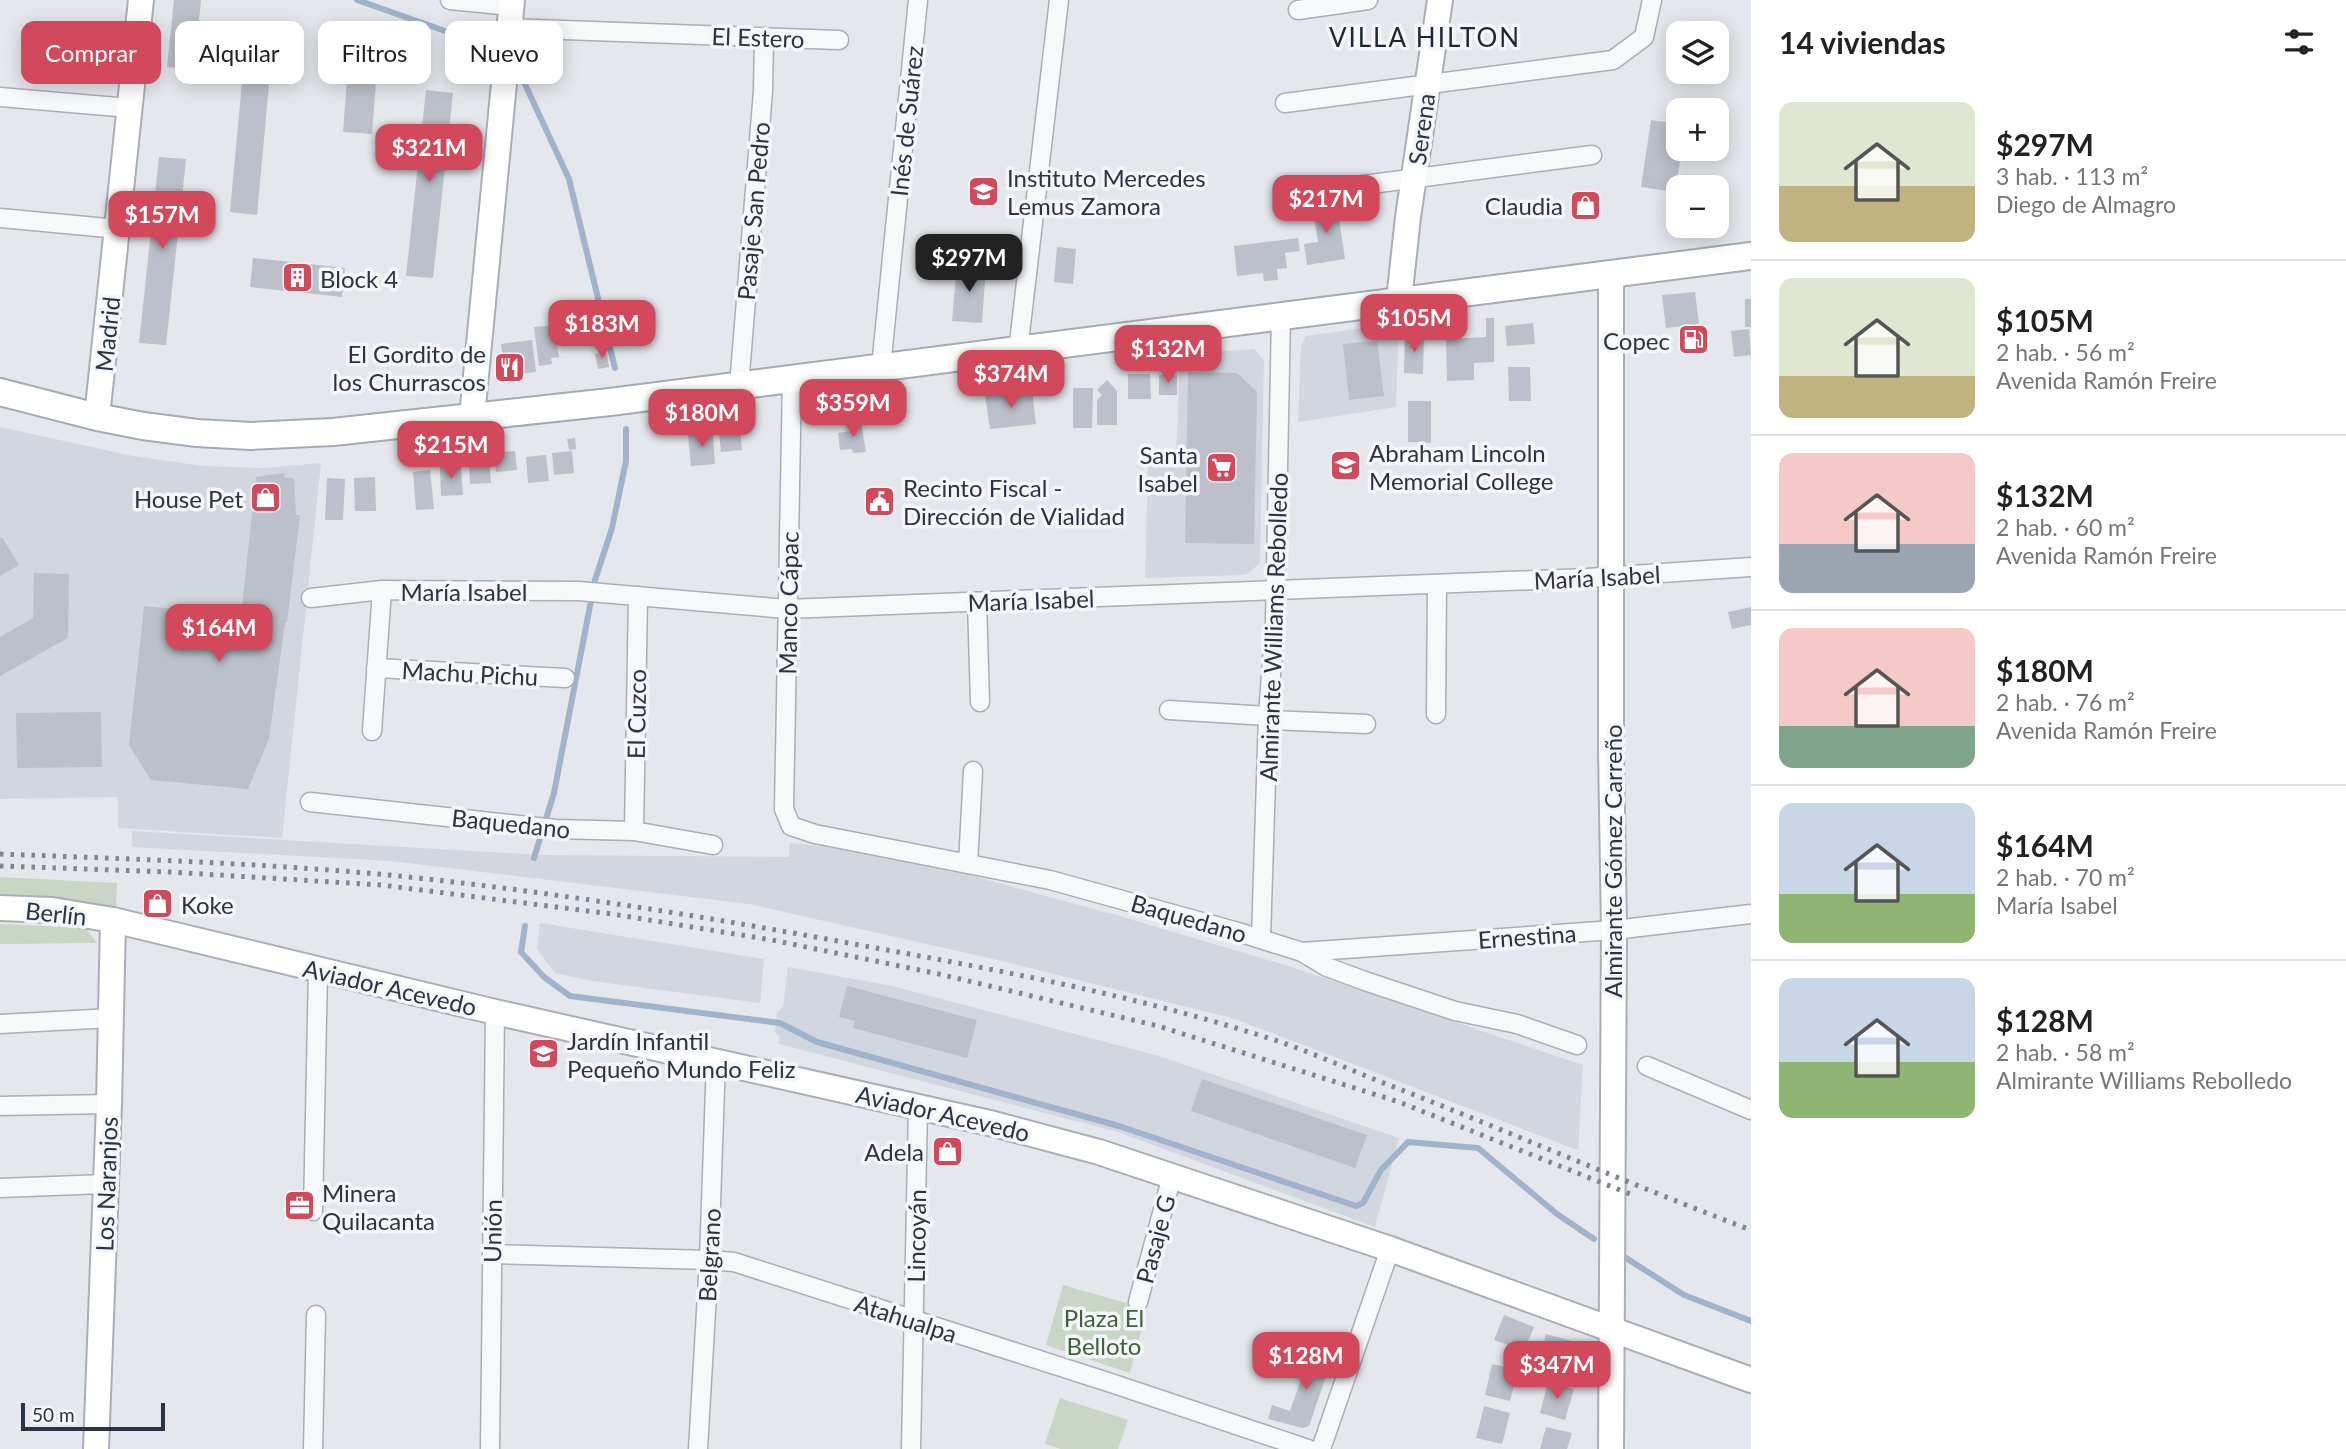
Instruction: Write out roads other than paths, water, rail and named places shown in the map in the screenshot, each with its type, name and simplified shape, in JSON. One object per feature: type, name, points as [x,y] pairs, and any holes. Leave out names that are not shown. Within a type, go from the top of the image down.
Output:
[{"type":"main road","name":"Madrid","points":[[97,417],[141,0]]},
{"type":"main road","name":"Serena","points":[[1399,300],[1413,180],[1440,0]]},
{"type":"main road","points":[[472,417],[511,11]]},
{"type":"main road","points":[[0,392],[143,426],[251,436],[333,432],[739,386],[1751,256]]},
{"type":"main road","name":"Almirante Gómez Carreño","points":[[1611,274],[1611,750],[1614,930],[1611,1449]]},
{"type":"main road","name":"Berlín","points":[[0,908],[52,909],[113,919]]},
{"type":"main road","name":"Aviador Acevedo","points":[[113,919],[318,971],[918,1106],[1099,1152],[1390,1249],[1751,1380]]},
{"type":"main road","name":"Los Naranjos","points":[[96,1449],[113,919]]},
{"type":"street","name":"El Estero","points":[[450,0],[511,11],[764,37],[839,40]]},
{"type":"street","name":"Inés de Suárez","points":[[880,367],[918,0]]},
{"type":"street","points":[[1018,351],[1059,0]]},
{"type":"street","points":[[1298,10],[1368,0]]},
{"type":"street","points":[[1285,103],[1613,60],[1644,37],[1652,0]]},
{"type":"street","name":"Pasaje San Pedro","points":[[739,386],[763,91],[764,37]]},
{"type":"street","points":[[0,97],[128,108]]},
{"type":"street","points":[[1295,194],[1592,155]]},
{"type":"street","points":[[0,218],[118,229]]},
{"type":"street","name":"Almirante Williams Rebolledo","points":[[1261,938],[1268,718],[1276,590],[1281,317]]},
{"type":"street","name":"Manco Cápac","points":[[791,826],[784,809],[792,379]]},
{"type":"street","name":"María Isabel","points":[[311,598],[382,590],[579,591],[787,609],[1611,577],[1751,567]]},
{"type":"street","points":[[1436,714],[1437,584]]},
{"type":"street","points":[[372,732],[382,590]]},
{"type":"street","name":"El Cuzco","points":[[635,831],[638,596]]},
{"type":"street","points":[[977,602],[980,702]]},
{"type":"street","name":"Machu Pichu","points":[[376,668],[565,678]]},
{"type":"street","points":[[1169,710],[1366,724]]},
{"type":"street","points":[[968,864],[972,771]]},
{"type":"street","name":"Baquedano","points":[[310,802],[556,829],[635,831],[713,845]]},
{"type":"street","name":"Baquedano","points":[[791,826],[815,834],[1050,880],[1261,938],[1302,952],[1327,967],[1365,981],[1455,1011],[1517,1024],[1577,1045]]},
{"type":"street","name":"Ernestina","points":[[1302,952],[1614,930],[1751,914]]},
{"type":"street","points":[[313,1211],[318,971]]},
{"type":"street","name":"Unión","points":[[490,1449],[495,1012]]},
{"type":"street","points":[[0,1024],[111,1018]]},
{"type":"street","name":"Belgrano","points":[[698,1449],[709,1260],[716,1060]]},
{"type":"street","points":[[1647,1066],[1751,1110]]},
{"type":"street","points":[[0,1105],[109,1104]]},
{"type":"street","name":"Lincoyán","points":[[911,1449],[918,1106]]},
{"type":"street","name":"Pasaje G","points":[[1138,1302],[1172,1175]]},
{"type":"street","points":[[0,1188],[105,1184]]},
{"type":"street","points":[[1321,1449],[1390,1249]]},
{"type":"street","name":"Atahualpa","points":[[492,1254],[734,1262],[1308,1449]]},
{"type":"street","points":[[313,1449],[316,1315]]},
{"type":"waterway","points":[[357,0],[445,31]]},
{"type":"waterway","points":[[525,84],[569,179],[615,368]]},
{"type":"waterway","points":[[534,858],[554,793],[595,580],[612,528],[626,461],[626,429]]},
{"type":"waterway","points":[[525,926],[521,952],[544,977],[570,996],[780,1023],[817,1042],[1119,1126],[1356,1206],[1363,1203],[1381,1170],[1408,1142],[1478,1148],[1557,1214],[1594,1239]]},
{"type":"waterway","points":[[1626,1258],[1684,1295],[1751,1321]]},
{"type":"railway","points":[[0,854],[292,867],[509,889],[746,925],[965,964],[1065,985],[1213,1021],[1294,1047],[1751,1230]]},
{"type":"railway","points":[[0,866],[170,872],[381,885],[612,914],[772,940],[939,974],[1158,1026],[1399,1102],[1630,1194]]},
{"type":"place","name":"Instituto Mercedes Lemus Zamora","points":[[984,191]]},
{"type":"place","name":"Claudia","points":[[1586,205]]},
{"type":"place","name":"Block 4","points":[[297,278]]},
{"type":"place","name":"Copec","points":[[1693,340]]},
{"type":"place","name":"El Gordito de los Churrascos","points":[[509,367]]},
{"type":"place","name":"Abraham Lincoln Memorial College","points":[[1346,466]]},
{"type":"place","name":"Santa Isabel","points":[[1221,468]]},
{"type":"place","name":"House Pet","points":[[266,498]]},
{"type":"place","name":"Recinto Fiscal - Dirección de Vialidad","points":[[880,501]]},
{"type":"place","name":"Koke","points":[[158,904]]},
{"type":"place","name":"Jardín Infantil Pequeño Mundo Feliz","points":[[544,1054]]},
{"type":"place","name":"Adela","points":[[947,1151]]},
{"type":"place","name":"Minera Quilacanta","points":[[299,1206]]},
{"type":"district","name":"VILLA HILTON","points":[[1425,37]]},
{"type":"park label","name":"Plaza El Belloto","points":[[1104,1331]]}]
